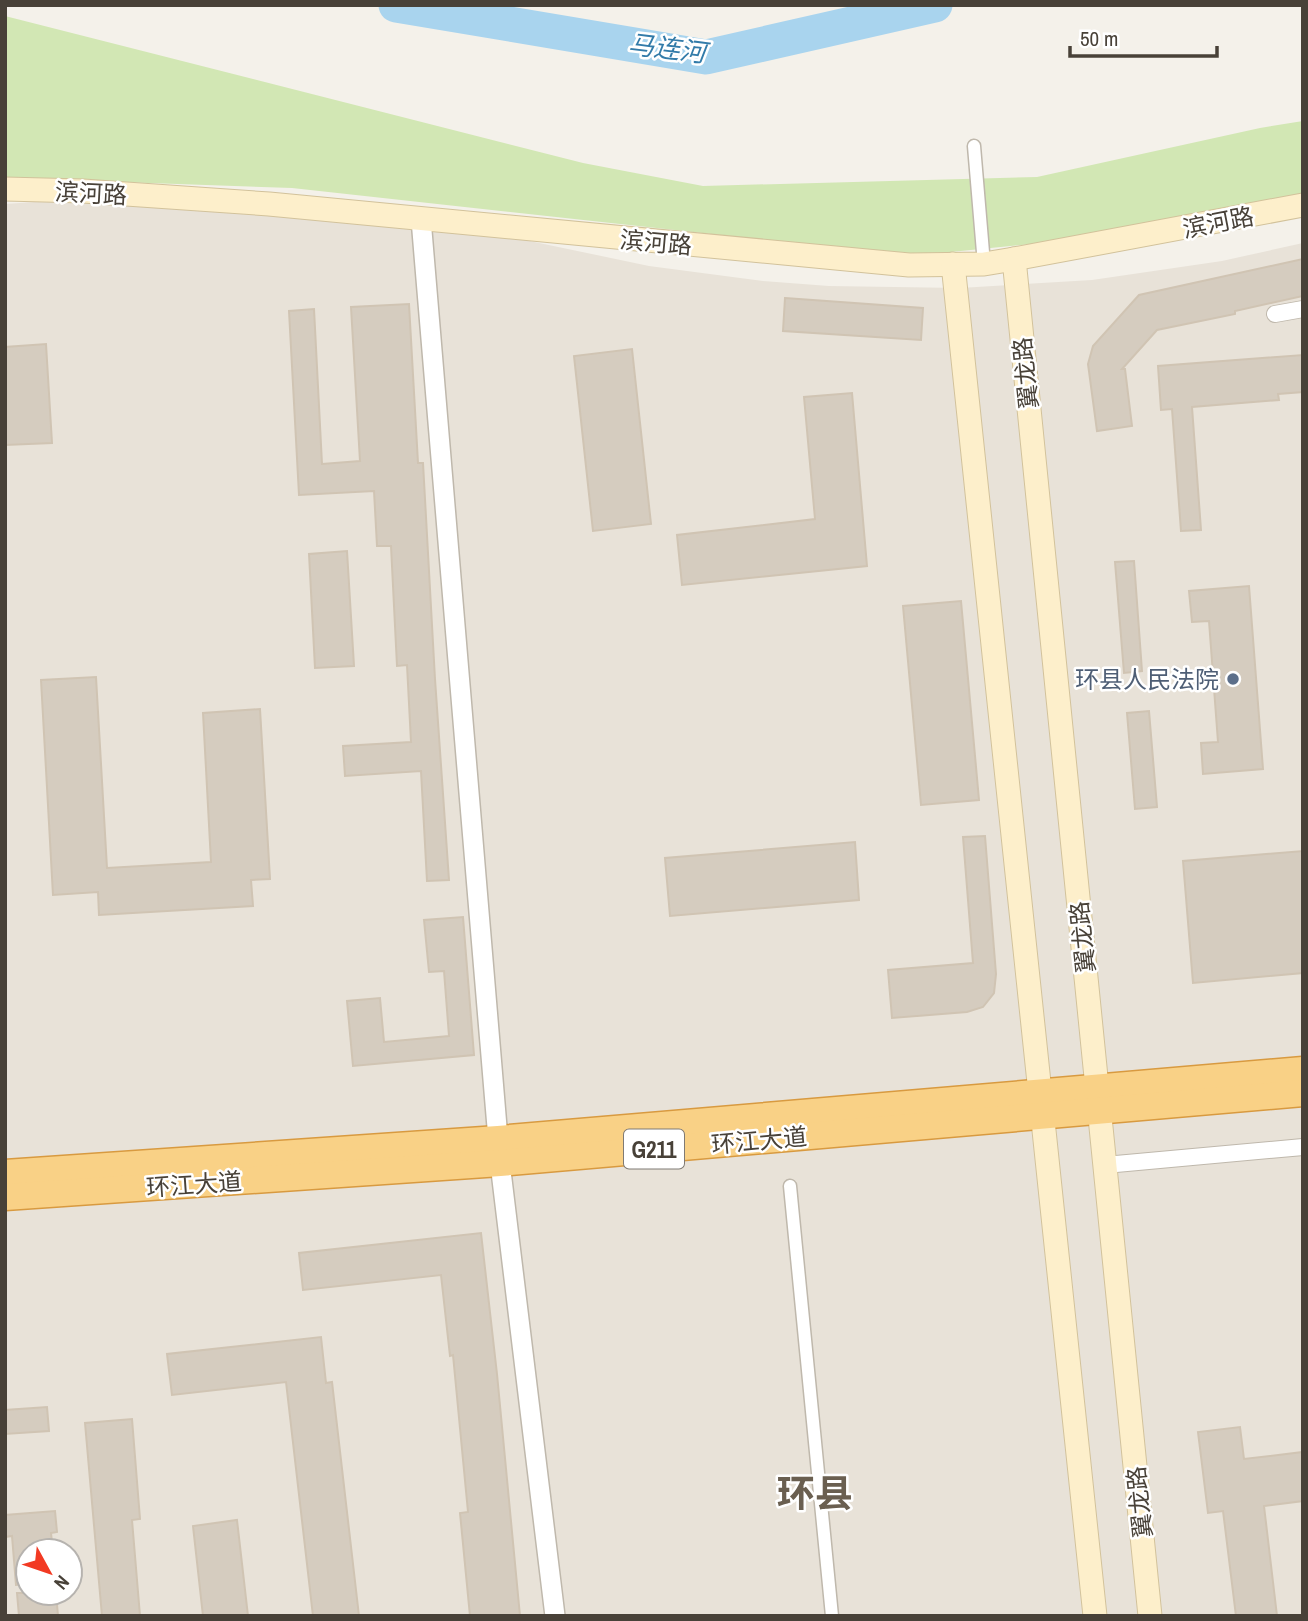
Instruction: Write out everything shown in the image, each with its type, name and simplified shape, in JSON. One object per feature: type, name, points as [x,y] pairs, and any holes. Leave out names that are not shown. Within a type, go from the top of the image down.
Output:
[{"type":"highway","name":"环江大道","points":[[1098,1099],[1303,1070]]},
{"type":"highway","name":"环江大道","points":[[5,1196],[1042,1103],[1303,1093]]},
{"type":"highway","name":"环江大道","points":[[5,1173],[499,1151]]},
{"type":"main road","name":"滨河路","points":[[5,189],[83,191],[269,204],[909,265],[984,264],[1303,205]]},
{"type":"main road","name":"翼龙路","points":[[1014,259],[1150,1616]]},
{"type":"main road","points":[[953,264],[1096,1616]]},
{"type":"street","points":[[974,146],[984,264]]},
{"type":"street","points":[[421,219],[499,1151],[555,1616]]},
{"type":"street","points":[[1275,314],[1303,309]]},
{"type":"street","points":[[1105,1165],[1303,1147]]},
{"type":"street","points":[[790,1186],[832,1616]]},
{"type":"shaded area","points":[[93,198],[487,232],[649,266],[763,281],[829,286],[960,288],[1092,280],[1222,261],[1303,243],[1303,1616],[5,1616],[5,204]]},
{"type":"green space","points":[[5,16],[583,163],[703,186],[1037,177],[1303,121],[1303,193],[1092,238],[911,256],[292,188],[5,178]]},
{"type":"building","points":[[1303,259],[1303,296],[1235,311],[1235,314],[1157,330],[1122,369],[1125,369],[1132,426],[1097,431],[1088,364],[1093,346],[1139,295]]},
{"type":"building","points":[[785,298],[923,308],[921,340],[783,331]]},
{"type":"building","points":[[409,304],[418,463],[423,463],[449,880],[427,881],[421,771],[345,776],[343,746],[411,742],[407,665],[397,666],[391,546],[377,546],[374,491],[299,495],[289,311],[314,309],[322,464],[360,461],[351,307]]},
{"type":"building","points":[[46,344],[52,443],[5,445],[5,347]]},
{"type":"building","points":[[632,349],[651,524],[593,531],[574,356]]},
{"type":"building","points":[[1303,355],[1303,392],[1278,394],[1279,400],[1192,407],[1201,530],[1181,531],[1172,409],[1161,410],[1158,366]]},
{"type":"building","points":[[852,393],[867,566],[682,585],[677,535],[815,519],[804,397]]},
{"type":"building","points":[[347,551],[354,666],[315,668],[309,554]]},
{"type":"building","points":[[1134,561],[1142,671],[1124,673],[1115,562]]},
{"type":"building","points":[[1249,586],[1263,769],[1203,774],[1201,743],[1218,742],[1209,621],[1192,622],[1189,591]]},
{"type":"building","points":[[961,601],[979,800],[921,805],[903,606]]},
{"type":"building","points":[[96,677],[107,868],[211,862],[203,713],[260,709],[270,879],[251,880],[253,906],[99,915],[98,892],[53,895],[41,680]]},
{"type":"building","points":[[1149,711],[1157,807],[1135,809],[1127,713]]},
{"type":"building","points":[[985,836],[996,974],[994,993],[983,1007],[967,1012],[892,1018],[888,970],[973,963],[963,837]]},
{"type":"building","points":[[855,842],[859,900],[670,916],[665,858]]},
{"type":"building","points":[[1303,851],[1303,973],[1193,983],[1183,861]]},
{"type":"building","points":[[463,917],[474,1055],[353,1066],[347,1001],[380,998],[384,1042],[449,1036],[444,971],[429,972],[424,920]]},
{"type":"building","points":[[481,1233],[520,1616],[470,1616],[460,1513],[468,1512],[453,1355],[450,1356],[441,1275],[303,1290],[299,1253]]},
{"type":"building","points":[[321,1337],[326,1383],[332,1382],[359,1616],[313,1616],[286,1382],[172,1395],[167,1354]]},
{"type":"building","points":[[47,1407],[49,1431],[5,1434],[5,1410]]},
{"type":"building","points":[[132,1419],[140,1519],[132,1520],[140,1616],[102,1616],[85,1423]]},
{"type":"building","points":[[1240,1427],[1244,1459],[1303,1452],[1303,1501],[1264,1506],[1277,1616],[1236,1616],[1223,1511],[1208,1513],[1198,1432]]},
{"type":"building","points":[[55,1511],[57,1532],[51,1533],[51,1537],[14,1537],[14,1560],[12,1536],[5,1537],[5,1515]]},
{"type":"building","points":[[237,1520],[248,1616],[203,1616],[193,1526]]},
{"type":"building","points":[[18,1607],[57,1607],[58,1616],[19,1616]]},
{"type":"waterway","name":"马连河","points":[[396,5],[706,57],[935,5]]},
{"type":"place","name":"环县人民法院","points":[[1233,679]]},
{"type":"district","name":"环县","points":[[815,1493]]}]
